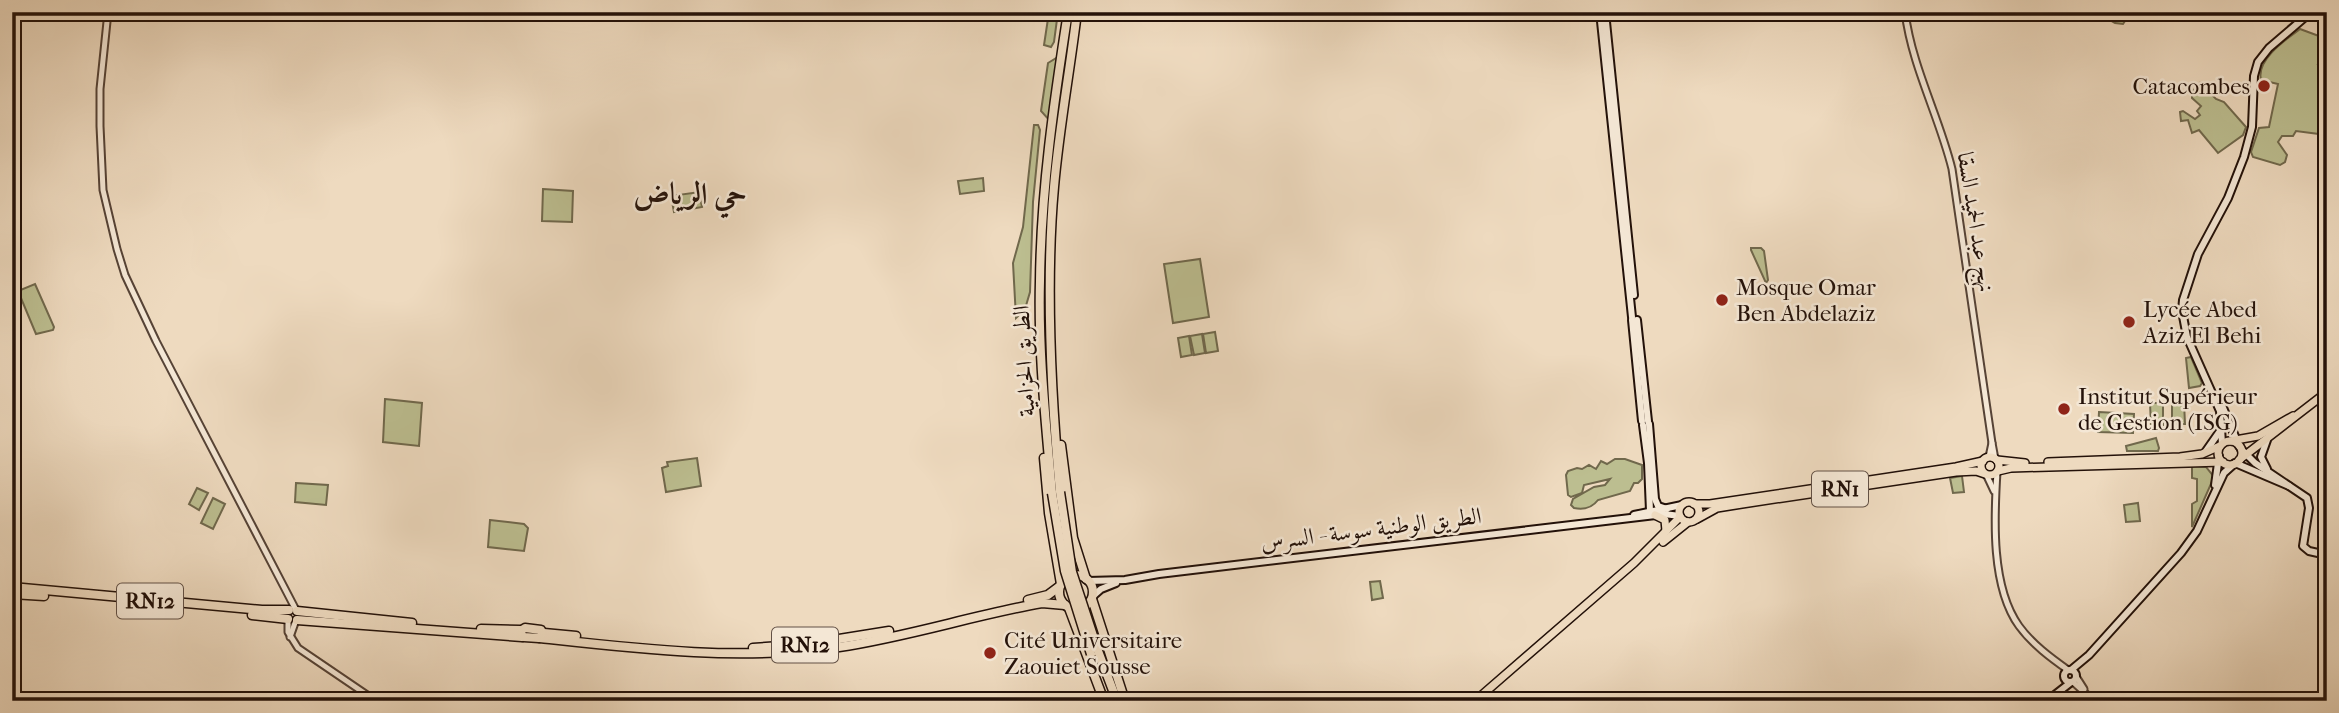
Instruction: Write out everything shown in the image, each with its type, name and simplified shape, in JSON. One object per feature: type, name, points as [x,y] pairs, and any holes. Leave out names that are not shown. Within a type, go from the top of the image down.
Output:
[{"type":"highway","name":"الطريق الحزامية","points":[[1068,12],[1044,184],[1040,304],[1047,431],[1072,572],[1106,701]]},
{"type":"highway","name":"الطريق الحزامية","points":[[1056,493],[1057,429],[1050,302],[1054,187],[1077,12]]},
{"type":"highway","points":[[1057,429],[1073,538],[1093,591],[1092,598],[1125,701]]},
{"type":"highway","points":[[1047,431],[1044,450],[1045,480],[1061,585],[1059,596],[1067,607],[1106,701]]},
{"type":"highway","name":"RN12","points":[[12,594],[332,616],[720,649],[786,647],[859,637],[1048,595],[1065,579],[1076,575],[1087,580]]},
{"type":"highway","name":"RN12","points":[[12,587],[293,615]]},
{"type":"highway","name":"RN12","points":[[542,635],[678,652],[774,654],[839,647],[1042,603],[1084,607],[1092,598]]},
{"type":"highway","name":"الطريق الحزامية","points":[[1095,652],[1117,701]]},
{"type":"main road","points":[[1603,12],[1653,513],[1667,524],[1663,536]]},
{"type":"main road","points":[[2311,12],[2269,48],[2258,62],[2254,76],[2251,132],[2240,170],[2200,261],[2188,295],[2186,311],[2191,336],[2234,451],[2306,497],[2309,504],[2303,546],[2309,551],[2327,555]]},
{"type":"main road","points":[[2202,454],[2213,443],[2220,429],[2220,411],[2187,337],[2182,305],[2196,261],[2228,198]]},
{"type":"main road","name":"RN1","points":[[1682,505],[1710,504],[1943,469],[1991,459],[2021,463],[2180,457],[2234,451],[2270,436],[2327,392]]},
{"type":"main road","name":"RN1","points":[[1634,563],[1688,522],[1717,508],[1956,472],[1976,471],[1992,475],[2011,468],[2220,460],[2300,413]]},
{"type":"main road","points":[[1645,423],[1656,503],[1667,509]]},
{"type":"main road","points":[[2220,429],[2234,451],[2291,486]]},
{"type":"main road","points":[[2270,436],[2263,447],[2262,457],[2270,473]]},
{"type":"main road","points":[[2214,492],[2220,460],[2234,451]]},
{"type":"main road","points":[[2049,699],[2067,673],[2088,655],[2181,553],[2197,531],[2234,451]]},
{"type":"main road","points":[[1985,474],[1981,466],[1991,459],[1997,471]]},
{"type":"main road","points":[[1694,504],[1699,512],[1697,519]]},
{"type":"main road","points":[[1682,505],[1680,516],[1688,522]]},
{"type":"main road","name":"الطريق الوطنية سوسة - السرس","points":[[1087,580],[1125,580],[1622,519],[1682,505]]},
{"type":"main road","name":"الطريق الوطنية سوسة - السرس","points":[[1653,513],[1680,516]]},
{"type":"main road","name":"RN1","points":[[1475,701],[1634,563],[1680,516]]},
{"type":"main road","name":"الطريق الوطنية سوسة - السرس","points":[[1092,598],[1101,589],[1125,580]]},
{"type":"main road","points":[[2049,699],[2074,680],[2088,655]]},
{"type":"main road","points":[[2067,673],[2074,680]]},
{"type":"main road","points":[[2067,673],[2074,680]]},
{"type":"street","points":[[108,12],[100,89],[103,190],[125,275],[156,341],[287,593],[293,615],[290,637],[298,648],[376,701]]},
{"type":"street","name":"نهج عبد الحميد السقا","points":[[1905,12],[1910,43],[1924,90],[1940,127],[1952,169],[1992,443],[1991,459]]},
{"type":"street","points":[[1997,471],[1999,572],[2005,598],[2025,634],[2067,673]]},
{"type":"street","points":[[1985,474],[1993,485],[1996,497]]},
{"type":"street","points":[[2074,680],[2092,699]]},
{"type":"green space","points":[[1049,12],[1058,12],[1051,47],[1044,45]]},
{"type":"green space","points":[[1070,12],[1074,12],[1051,186],[1050,414],[1042,302],[1047,185]]},
{"type":"green space","points":[[2096,12],[2126,12],[2127,18],[2123,24],[2115,23]]},
{"type":"green space","points":[[2300,29],[2327,39],[2318,64],[2327,66],[2327,135],[2296,131],[2293,136],[2282,136],[2278,142],[2287,155],[2285,162],[2280,165],[2253,157],[2251,152],[2259,128],[2269,127],[2278,84],[2261,80],[2261,73],[2273,51]]},
{"type":"green space","points":[[1058,57],[1050,121],[1041,111],[1048,63]]},
{"type":"green space","points":[[2200,83],[2216,99],[2224,102],[2246,127],[2243,135],[2218,153],[2199,130],[2192,133],[2188,120],[2181,121],[2180,112],[2183,111],[2195,119],[2200,115],[2197,111],[2201,106],[2192,98],[2192,92]]},
{"type":"green space","points":[[1034,125],[1038,125],[1040,130],[1033,202],[1030,292],[1025,309],[1016,318],[1013,263],[1023,227]]},
{"type":"green space","points":[[983,178],[984,191],[960,194],[958,181]]},
{"type":"green space","points":[[543,189],[573,191],[572,222],[542,221]]},
{"type":"green space","points":[[699,192],[702,207],[674,212],[671,196]]},
{"type":"green space","points":[[1761,248],[1764,251],[1768,280],[1766,283],[1751,250]]},
{"type":"green space","points":[[1200,259],[1209,317],[1173,323],[1164,264]]},
{"type":"green space","points":[[35,284],[54,327],[53,330],[36,334],[18,291]]},
{"type":"green space","points":[[1215,332],[1218,351],[1206,353],[1203,334]]},
{"type":"green space","points":[[1202,334],[1205,353],[1194,355],[1190,336]]},
{"type":"green space","points":[[1189,336],[1192,355],[1181,357],[1178,338]]},
{"type":"green space","points":[[2191,357],[2202,383],[2189,388],[2186,358]]},
{"type":"green space","points":[[385,399],[422,403],[419,446],[383,442]]},
{"type":"green space","points":[[2172,402],[2184,402],[2185,424],[2172,424]]},
{"type":"green space","points":[[2150,403],[2163,403],[2163,425],[2151,425]]},
{"type":"green space","points":[[2099,412],[2134,414],[2133,433],[2098,432]]},
{"type":"green space","points":[[2156,438],[2158,451],[2127,451],[2126,446]]},
{"type":"green space","points":[[697,458],[701,486],[666,492],[662,468],[668,466],[667,462]]},
{"type":"green space","points":[[1615,459],[1625,459],[1642,465],[1642,479],[1634,483],[1630,491],[1598,500],[1588,508],[1574,508],[1571,505],[1573,499],[1594,487],[1605,485],[1610,479],[1584,485],[1582,493],[1571,497],[1568,495],[1568,471],[1589,465],[1596,469],[1601,461],[1607,464]]},
{"type":"green space","points":[[2192,466],[2206,467],[2214,477],[2192,527],[2192,504],[2197,501],[2197,479],[2192,478]]},
{"type":"green space","points":[[1962,476],[1964,492],[1953,493],[1950,478]]},
{"type":"green space","points":[[296,483],[328,485],[326,505],[295,502]]},
{"type":"green space","points":[[197,488],[208,493],[199,510],[189,504]]},
{"type":"green space","points":[[213,498],[225,504],[213,529],[201,523]]},
{"type":"green space","points":[[2138,503],[2140,521],[2126,522],[2124,505]]},
{"type":"green space","points":[[490,520],[524,524],[528,528],[524,551],[488,547]]},
{"type":"green space","points":[[1380,581],[1383,598],[1372,600],[1370,582]]},
{"type":"place","name":"Catacombes","points":[[2264,86]]},
{"type":"place","name":"Mosque Omar Ben Abdelaziz","points":[[1722,300]]},
{"type":"place","name":"Lycée Abed Aziz El Behi","points":[[2129,322]]},
{"type":"place","name":"Institut Supérieur de Gestion (ISG)","points":[[2064,409]]},
{"type":"place","name":"Cité Universitaire Zaouiet Sousse","points":[[990,653]]},
{"type":"district","name":"حي الرياض","points":[[690,194]]}]
